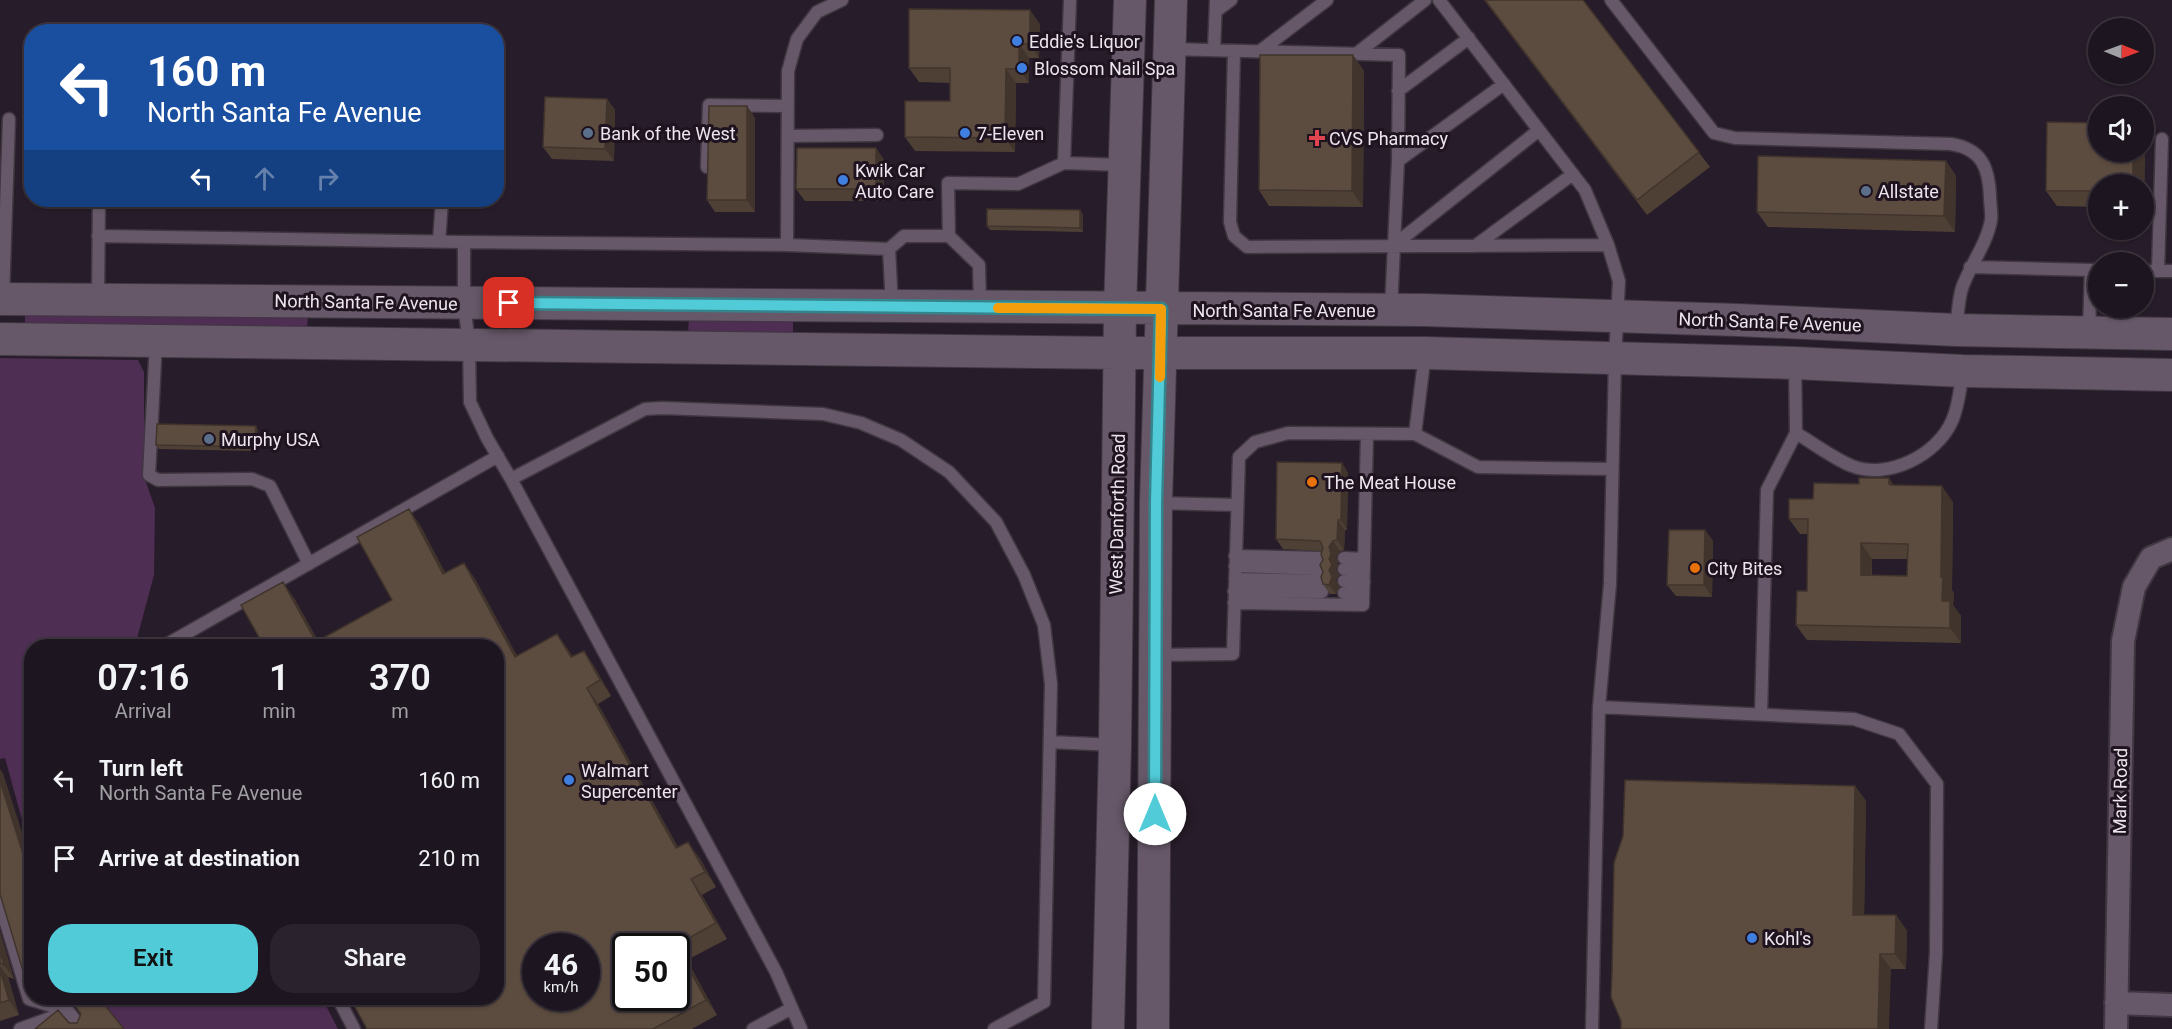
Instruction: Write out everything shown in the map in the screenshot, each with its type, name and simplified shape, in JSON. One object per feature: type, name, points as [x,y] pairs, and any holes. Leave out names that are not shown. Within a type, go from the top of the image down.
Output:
[{"type":"main road","name":"West Danforth Road","points":[[1108,1029],[1115,745],[1119,352],[1130,0]]},
{"type":"main road","points":[[1153,1029],[1156,502],[1171,0]]},
{"type":"main road","name":"North Santa Fe Avenue","points":[[1,300],[1391,310],[1616,315],[1956,330],[2172,334]]},
{"type":"main road","points":[[795,349],[853,327],[893,326],[892,307]]},
{"type":"main road","points":[[1795,363],[1798,344],[1834,345],[1910,328]]},
{"type":"main road","points":[[1974,371],[2032,350],[2089,352],[2089,332]]},
{"type":"main road","points":[[0,339],[795,349],[1425,353],[1795,363],[1974,371],[2172,375]]},
{"type":"main road","points":[[1115,745],[1131,746],[1134,750],[1135,795],[1155,882]]},
{"type":"street","name":"Mark Road","points":[[2116,1029],[2123,641],[2134,587],[2151,558],[2172,549]]},
{"type":"street","points":[[2116,1003],[2172,1005]]},
{"type":"lane","points":[[787,245],[788,71],[797,39],[817,12],[842,0]]},
{"type":"lane","points":[[1064,164],[1070,0]]},
{"type":"lane","points":[[1214,50],[1216,6],[1231,0]]},
{"type":"lane","points":[[1260,51],[1327,0]]},
{"type":"lane","points":[[1356,54],[1425,0]]},
{"type":"lane","points":[[1439,0],[1585,190],[1608,244],[1619,280],[1616,315],[1610,584],[1599,707],[1592,1029]]},
{"type":"lane","points":[[1611,0],[1714,133],[1735,138],[1951,144],[1965,147],[1977,154],[1989,179],[1991,219],[1982,246],[1970,267],[1961,291],[1956,330]]},
{"type":"lane","points":[[1398,91],[1468,38]]},
{"type":"lane","points":[[1169,49],[1399,55],[1398,161],[1391,310]]},
{"type":"lane","points":[[1234,51],[1230,222],[1234,236],[1247,247],[1608,244]]},
{"type":"lane","points":[[1398,161],[1504,84]]},
{"type":"lane","points":[[707,167],[708,105],[787,106]]},
{"type":"lane","points":[[1,300],[9,119]]},
{"type":"lane","points":[[1394,245],[1539,130]]},
{"type":"lane","points":[[788,136],[877,135]]},
{"type":"lane","points":[[2158,271],[2162,139]]},
{"type":"lane","points":[[949,236],[948,183],[1018,184],[1064,164],[1125,165]]},
{"type":"lane","points":[[1475,246],[1573,174]]},
{"type":"lane","points":[[98,300],[99,207]]},
{"type":"lane","points":[[439,242],[442,207]]},
{"type":"lane","points":[[98,236],[787,245],[889,249],[904,236],[949,236],[979,265],[980,307]]},
{"type":"lane","points":[[464,242],[464,303],[469,345],[470,402],[768,958],[801,1029]]},
{"type":"lane","points":[[889,249],[892,307]]},
{"type":"lane","points":[[1970,267],[2088,270]]},
{"type":"lane","points":[[2154,271],[2172,271]]},
{"type":"lane","points":[[2089,332],[2090,318]]},
{"type":"lane","points":[[156,341],[149,475],[158,480],[252,479],[270,486],[309,564]]},
{"type":"lane","points":[[1415,434],[1425,353]]},
{"type":"lane","points":[[1761,714],[1767,490],[1796,433],[1795,363]]},
{"type":"lane","points":[[1796,433],[1852,467],[1884,470],[1904,466],[1934,445],[1952,421],[1974,371]]},
{"type":"lane","points":[[511,479],[645,409],[823,414],[861,423],[901,440],[949,472],[996,522],[1024,575],[1044,625],[1051,684],[1044,1002],[994,1029]]},
{"type":"lane","points":[[1156,655],[1233,654],[1239,457],[1256,442],[1288,434],[1415,434],[1478,467],[1612,469]]},
{"type":"lane","points":[[1364,582],[1367,434]]},
{"type":"lane","points":[[176,639],[498,456]]},
{"type":"lane","points":[[1156,502],[1237,505]]},
{"type":"lane","points":[[1234,591],[1322,575],[1235,561]]},
{"type":"lane","points":[[1364,582],[1344,575],[1364,582]]},
{"type":"lane","points":[[1234,591],[1364,582]]},
{"type":"lane","points":[[1599,707],[1854,719],[1899,734],[1937,784],[1936,953],[1931,1029]]},
{"type":"lane","points":[[1050,742],[1115,745]]},
{"type":"lane","points":[[0,903],[24,982]]},
{"type":"lane","points":[[48,1005],[68,1011],[82,1029]]},
{"type":"lane","points":[[342,1005],[354,1029]]},
{"type":"lane","points":[[753,1029],[792,1008]]},
{"type":"lane","points":[[25,1028],[68,1011]]},
{"type":"shaded area","points":[[25,310],[308,313],[307,331],[25,327]]},
{"type":"shaded area","points":[[689,316],[793,317],[793,336],[688,335]]},
{"type":"shaded area","points":[[0,358],[138,360],[144,372],[144,476],[155,508],[154,575],[137,639],[24,639],[24,827],[5,758],[0,759]]},
{"type":"shaded area","points":[[104,1005],[326,1005],[338,1029],[123,1029]]},
{"type":"building","points":[[1485,0],[1583,0],[1699,152],[1637,200]]},
{"type":"building","points":[[909,9],[1030,10],[1030,44],[1019,44],[1019,69],[1006,69],[1005,138],[905,137],[905,101],[950,101],[950,68],[909,68]]},
{"type":"building","name":"CVS Pharmacy","points":[[1260,55],[1353,55],[1352,191],[1259,190]]},
{"type":"building","points":[[545,97],[607,99],[605,149],[543,147]]},
{"type":"building","points":[[24,103],[24,167],[23,167]]},
{"type":"building","points":[[709,106],[747,106],[747,200],[707,200]]},
{"type":"building","points":[[2047,122],[2088,123],[2088,162],[2133,162],[2133,174],[2088,174],[2088,191],[2046,191]]},
{"type":"building","points":[[797,148],[876,148],[876,189],[796,189]]},
{"type":"building","points":[[1758,156],[1946,161],[1944,216],[1757,212]]},
{"type":"building","points":[[987,209],[1080,210],[1080,228],[987,226]]},
{"type":"building","points":[[157,424],[256,426],[254,447],[156,445]]},
{"type":"building","points":[[1277,462],[1342,463],[1341,520],[1338,520],[1337,540],[1333,541],[1329,547],[1331,554],[1329,559],[1332,565],[1329,570],[1332,577],[1329,585],[1323,584],[1321,577],[1323,572],[1320,565],[1323,560],[1321,554],[1323,548],[1320,541],[1276,539]]},
{"type":"building","points":[[1859,478],[1889,478],[1891,485],[1942,486],[1942,601],[1950,601],[1950,628],[1796,625],[1797,591],[1807,591],[1808,519],[1789,519],[1789,499],[1813,499],[1814,483],[1859,484]],"holes":[[[1861,543],[1908,544],[1907,576],[1861,575]]]},
{"type":"building","name":"Walmart Supercenter","points":[[409,509],[443,574],[464,563],[515,657],[557,634],[571,657],[584,651],[600,680],[587,688],[676,848],[688,842],[705,872],[691,879],[716,923],[690,937],[690,933],[612,933],[612,1011],[686,1011],[653,1029],[367,1029],[354,1005],[504,1005],[504,639],[321,639],[392,600],[357,537]]},
{"type":"building","points":[[1669,530],[1705,530],[1704,585],[1667,585]]},
{"type":"building","name":"Walmart Supercenter","points":[[283,582],[314,639],[260,639],[241,605]]},
{"type":"building","points":[[1625,780],[1855,786],[1853,915],[1896,915],[1895,954],[1880,954],[1878,1029],[1621,1029],[1621,1021],[1611,997],[1614,863],[1623,836]]},
{"type":"building","points":[[0,781],[24,857],[24,971],[0,894]]},
{"type":"building","points":[[0,951],[4,965],[0,963]]},
{"type":"building","points":[[0,970],[9,1000],[0,1003]]},
{"type":"building","name":"Walmart Supercenter","points":[[690,971],[706,1000],[690,1009]]},
{"type":"building","points":[[75,1005],[105,1005],[124,1029],[35,1029],[58,1010],[69,1023],[77,1023],[81,1014]]},
{"type":"slow traffic","points":[[998,308],[1161,309],[1160,377]]},
{"type":"place","name":"Eddie's Liquor","points":[[1017,41]]},
{"type":"place","name":"Blossom Nail Spa","points":[[1022,68]]},
{"type":"place","name":"Bank of the West","points":[[588,133]]},
{"type":"place","name":"7-Eleven","points":[[965,133]]},
{"type":"place","name":"CVS Pharmacy","points":[[1317,138]]},
{"type":"place","name":"Kwik Car Auto Care","points":[[843,180]]},
{"type":"place","name":"Allstate","points":[[1866,191]]},
{"type":"place","name":"Murphy USA","points":[[209,439]]},
{"type":"place","name":"The Meat House","points":[[1312,482]]},
{"type":"place","name":"City Bites","points":[[1695,568]]},
{"type":"place","name":"Walmart Supercenter","points":[[569,780]]},
{"type":"place","name":"Kohl's","points":[[1752,938]]},
{"type":"route","points":[[509,303],[1161,309],[1156,502],[1155,814]]}]
